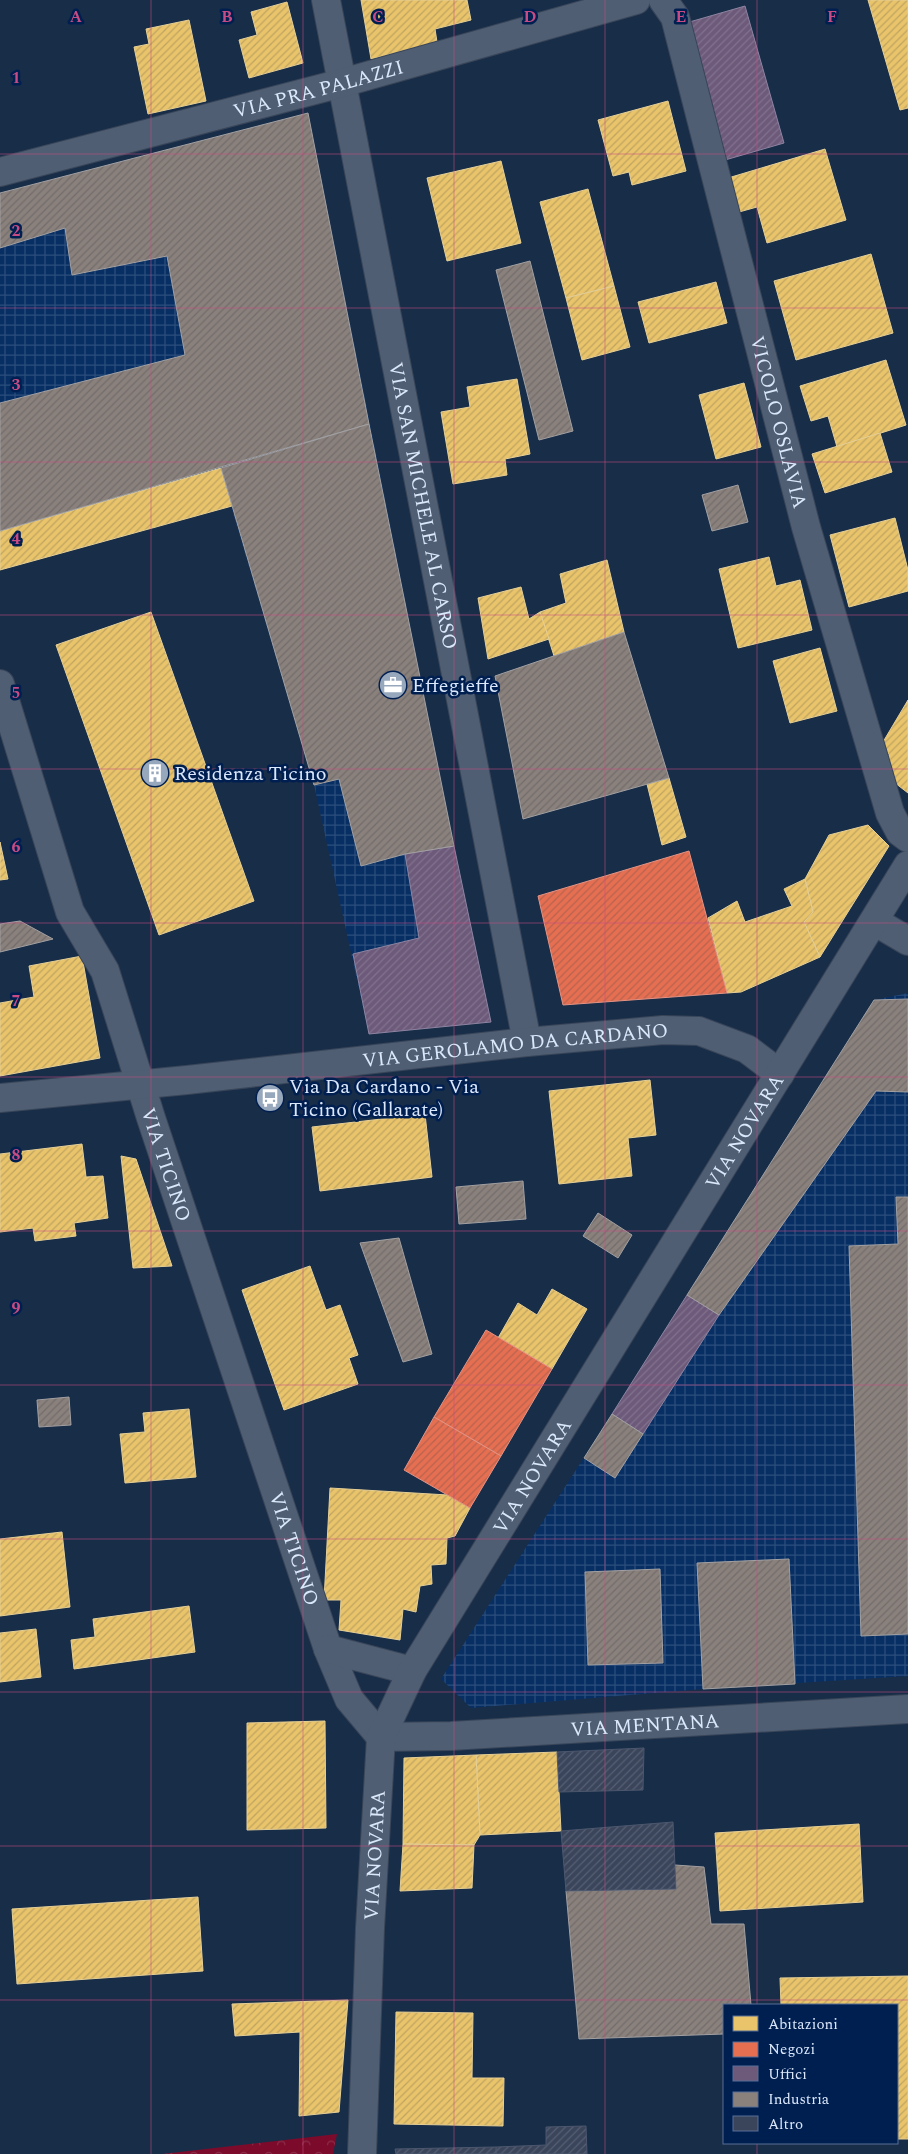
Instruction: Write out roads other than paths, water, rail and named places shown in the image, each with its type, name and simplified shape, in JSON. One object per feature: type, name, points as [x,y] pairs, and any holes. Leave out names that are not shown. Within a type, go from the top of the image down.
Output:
[{"type":"street","name":"VIA SAN MICHELE AL CARSO","points":[[326,0],[527,1042]]},
{"type":"street","name":"VIA PRA PALAZZI","points":[[0,172],[342,83],[636,0]]},
{"type":"street","name":"VICOLO OSLAVIA","points":[[664,0],[675,17],[808,536],[890,813],[900,832],[908,838]]},
{"type":"street","name":"VIA TICINO","points":[[0,684],[6,726],[70,912],[105,971],[140,1084],[328,1649],[349,1699],[381,1737]]},
{"type":"street","name":"VIA NOVARA","points":[[362,2154],[370,1928],[381,1737],[412,1671],[908,865]]},
{"type":"street","points":[[874,921],[908,941]]},
{"type":"street","name":"VIA GEROLAMO DA CARDANO","points":[[0,1098],[527,1042],[662,1030],[699,1031],[747,1049],[780,1074]]},
{"type":"street","points":[[328,1649],[412,1671]]},
{"type":"street","name":"VIA MENTANA","points":[[381,1737],[451,1736],[908,1709]]},
{"type":"place","name":"Effegieffe","points":[[393,685]]},
{"type":"place","name":"Residenza Ticino","points":[[155,773]]},
{"type":"place","name":"Via Da Cardano - Via Ticino (Gallarate)","points":[[270,1098]]}]
